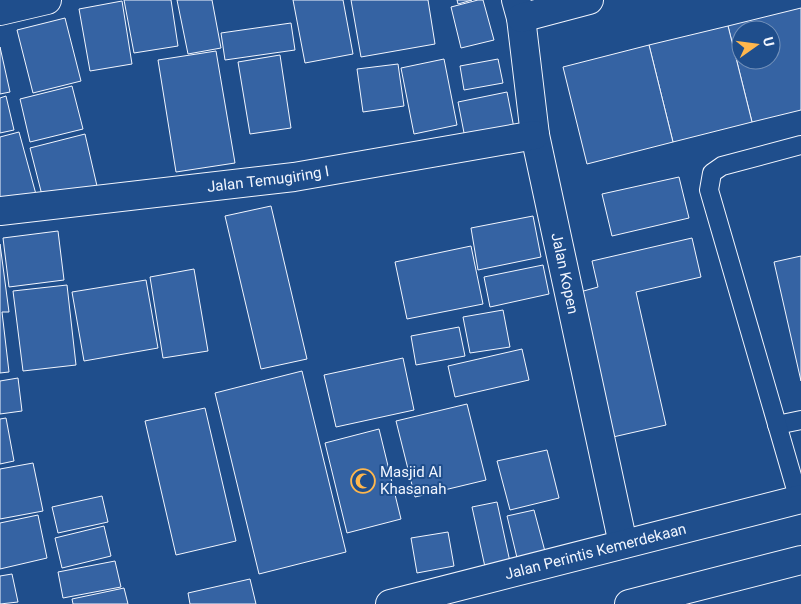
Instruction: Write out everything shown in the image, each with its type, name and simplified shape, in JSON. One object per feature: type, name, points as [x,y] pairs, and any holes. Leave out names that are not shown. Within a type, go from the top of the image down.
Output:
[{"type":"main road","points":[[0,11],[47,0]]},
{"type":"main road","points":[[519,9],[589,0]]},
{"type":"main road","name":"Jalan Kopen","points":[[519,9],[535,135],[623,544]]},
{"type":"main road","name":"Jalan Temugiring I","points":[[0,211],[294,177],[535,135]]},
{"type":"main road","name":"Jalan Perintis Kemerdekaan","points":[[390,604],[623,544],[800,502]]},
{"type":"main road","points":[[629,604],[801,560]]},
{"type":"lane","points":[[800,502],[709,190],[712,174],[722,166],[801,145]]},
{"type":"lane","points":[[777,426],[801,420]]},
{"type":"building","points":[[124,0],[171,0],[178,46],[134,53]]},
{"type":"building","points":[[177,0],[212,0],[221,48],[188,54]]},
{"type":"building","points":[[293,0],[343,0],[353,54],[305,63]]},
{"type":"building","points":[[351,0],[428,0],[435,44],[361,57]]},
{"type":"building","points":[[457,0],[472,0],[458,4]]},
{"type":"building","points":[[483,0],[494,40],[461,48],[451,7]]},
{"type":"building","points":[[122,1],[132,64],[90,71],[79,9]]},
{"type":"building","points":[[801,8],[801,110],[752,122],[739,70],[781,70],[781,20],[752,20]]},
{"type":"building","points":[[65,18],[81,81],[33,93],[17,30]]},
{"type":"building","points":[[291,23],[295,50],[225,60],[221,33]]},
{"type":"building","points":[[731,25],[731,38],[728,26]]},
{"type":"building","points":[[728,26],[731,38],[731,70],[739,70],[752,122],[673,142],[649,45]]},
{"type":"building","points":[[649,45],[673,142],[587,164],[563,67]]},
{"type":"building","points":[[0,47],[10,92],[0,94]]},
{"type":"building","points":[[216,51],[235,163],[176,172],[158,60]]},
{"type":"building","points":[[280,55],[291,128],[250,134],[238,62]]},
{"type":"building","points":[[444,59],[457,125],[414,134],[401,68]]},
{"type":"building","points":[[498,59],[503,83],[464,90],[460,66]]},
{"type":"building","points":[[398,64],[404,106],[363,112],[357,69]]},
{"type":"building","points":[[72,86],[83,129],[30,142],[20,99]]},
{"type":"building","points":[[507,92],[514,128],[465,138],[458,102]]},
{"type":"building","points":[[6,96],[14,130],[0,133],[0,98]]},
{"type":"building","points":[[19,132],[37,198],[0,199],[0,137]]},
{"type":"building","points":[[85,134],[97,186],[43,199],[30,148]]},
{"type":"building","points":[[679,177],[689,218],[612,236],[602,194]]},
{"type":"building","points":[[271,206],[307,359],[261,369],[225,216]]},
{"type":"building","points":[[533,216],[541,257],[478,270],[471,228]]},
{"type":"building","points":[[58,231],[64,280],[9,287],[3,238]]},
{"type":"building","points":[[692,238],[701,277],[636,292],[666,425],[613,437],[580,292],[598,287],[592,261]]},
{"type":"building","points":[[0,244],[9,312],[2,312],[9,372],[0,373]]},
{"type":"building","points":[[471,246],[483,304],[407,319],[395,262]]},
{"type":"building","points":[[801,256],[801,381],[774,262]]},
{"type":"building","points":[[543,265],[549,294],[490,307],[484,277]]},
{"type":"building","points":[[194,269],[208,351],[163,358],[150,277]]},
{"type":"building","points":[[146,280],[158,348],[84,361],[72,292]]},
{"type":"building","points":[[67,285],[76,365],[23,371],[13,291]]},
{"type":"building","points":[[503,310],[510,347],[470,353],[463,317]]},
{"type":"building","points":[[459,327],[465,356],[416,365],[411,336]]},
{"type":"building","points":[[522,349],[529,380],[455,397],[448,366]]},
{"type":"building","points":[[403,358],[414,410],[336,427],[324,375]]},
{"type":"building","points":[[302,371],[346,552],[259,574],[215,393]]},
{"type":"building","points":[[18,378],[22,411],[0,414],[0,381]]},
{"type":"building","points":[[467,404],[486,480],[415,497],[396,421]]},
{"type":"building","points":[[205,408],[236,541],[176,555],[145,421]]},
{"type":"building","points":[[6,418],[14,461],[0,464],[0,419]]},
{"type":"building","name":"Masjid Al Khasanah","points":[[379,429],[401,519],[347,533],[325,443]]},
{"type":"building","points":[[547,450],[559,498],[510,510],[497,461]]},
{"type":"building","points":[[33,463],[43,511],[0,519],[0,469]]},
{"type":"building","points":[[102,496],[108,522],[58,533],[52,507]]},
{"type":"building","points":[[497,502],[510,562],[485,567],[472,507]]},
{"type":"building","points":[[534,510],[547,559],[519,566],[507,516]]},
{"type":"building","points":[[38,515],[47,558],[0,569],[0,523]]},
{"type":"building","points":[[104,526],[111,556],[62,568],[55,538]]},
{"type":"building","points":[[448,532],[454,566],[417,573],[411,538]]},
{"type":"building","points":[[115,561],[121,587],[63,598],[58,572]]},
{"type":"building","points":[[12,574],[18,602],[0,604],[0,576]]},
{"type":"building","points":[[250,579],[256,604],[190,604],[188,593]]},
{"type":"building","points":[[124,588],[128,604],[73,604],[72,599]]},
{"type":"place","name":"Masjid Al Khasanah","points":[[363,481]]}]
